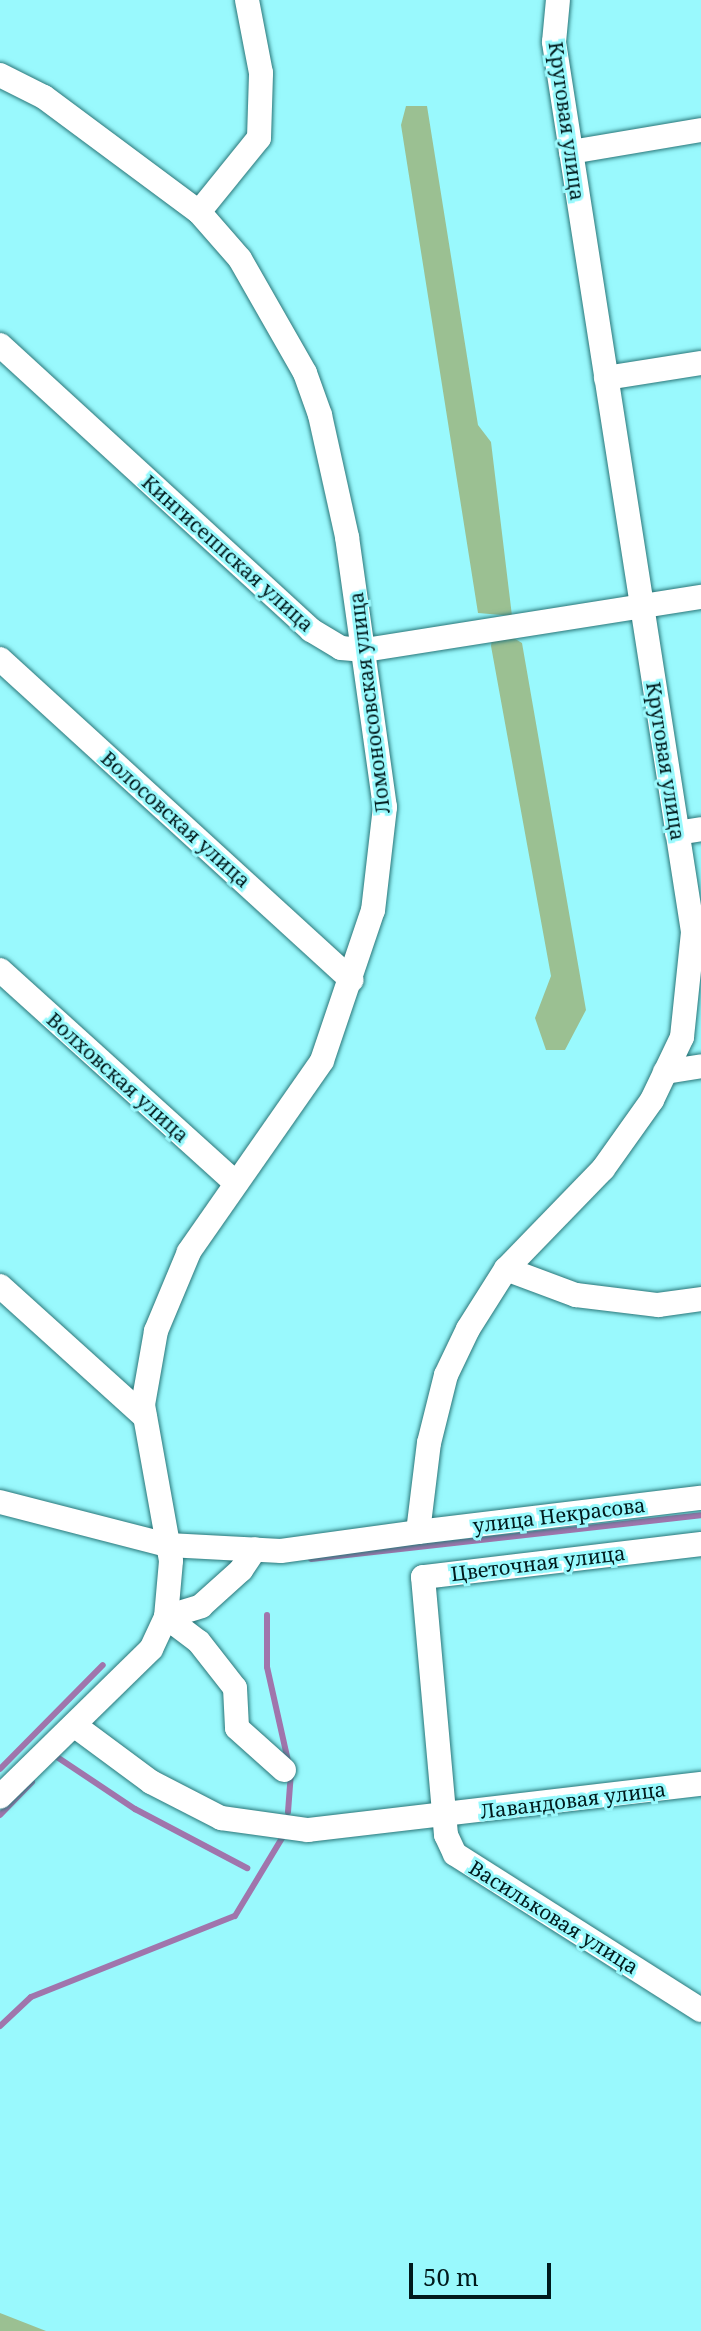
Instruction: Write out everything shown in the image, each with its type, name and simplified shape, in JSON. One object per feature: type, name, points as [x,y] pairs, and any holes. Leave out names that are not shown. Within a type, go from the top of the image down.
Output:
[{"type":"street","points":[[199,212],[259,138],[261,73],[247,0]]},
{"type":"street","name":"Круговая улица","points":[[418,1532],[429,1443],[446,1375],[506,1269],[603,1169],[652,1100],[682,1037],[693,932],[689,831],[642,607],[554,42],[558,0]]},
{"type":"street","name":"Ломоносовская улица","points":[[0,75],[44,97],[199,212],[240,259],[305,373],[340,503],[365,650],[385,807],[381,872],[352,980],[322,1061],[189,1252],[156,1331],[145,1417],[168,1545],[166,1617],[151,1649],[74,1725]]},
{"type":"street","points":[[571,152],[701,130]]},
{"type":"street","name":"Кингисеппская улица","points":[[0,345],[311,630],[341,648],[365,650],[701,597]]},
{"type":"street","points":[[606,378],[701,363]]},
{"type":"street","name":"Волосовская улица","points":[[0,659],[352,980]]},
{"type":"street","name":"Волховская улица","points":[[0,970],[236,1183]]},
{"type":"street","points":[[665,1072],[701,1066]]},
{"type":"street","points":[[506,1269],[576,1295],[658,1305],[701,1299]]},
{"type":"street","points":[[0,1286],[145,1417]]},
{"type":"street","name":"улица Некрасова","points":[[418,1532],[701,1498]]},
{"type":"street","points":[[0,1502],[168,1545],[281,1551],[418,1532]]},
{"type":"street","name":"Цветочная улица","points":[[445,1816],[423,1577],[701,1544]]},
{"type":"street","points":[[166,1617],[201,1606],[241,1570],[255,1549]]},
{"type":"street","points":[[166,1617],[199,1642],[235,1688],[237,1728],[284,1770]]},
{"type":"street","points":[[0,1797],[74,1725],[151,1782],[221,1818],[308,1830],[445,1816]]},
{"type":"street","name":"Лавандовая улица","points":[[445,1816],[701,1784]]},
{"type":"street","name":"Васильковая улица","points":[[445,1816],[455,1854],[701,2010]]},
{"type":"green space","points":[[406,106],[427,106],[478,425],[491,442],[512,616],[478,613],[401,125]]},
{"type":"green space","points":[[512,637],[522,643],[586,1010],[565,1050],[546,1050],[535,1018],[551,976],[491,646],[492,639]]},
{"type":"green space","points":[[0,2313],[46,2331],[0,2331]]},
{"type":"waterway","points":[[311,1559],[701,1515]]},
{"type":"waterway","points":[[267,1615],[267,1667],[288,1761]]},
{"type":"waterway","points":[[0,1769],[103,1665]]},
{"type":"waterway","points":[[57,1757],[135,1809],[247,1868]]},
{"type":"waterway","points":[[288,1812],[291,1772]]},
{"type":"waterway","points":[[0,1815],[32,1782]]},
{"type":"waterway","points":[[0,2026],[31,1997],[235,1916],[282,1838]]}]
